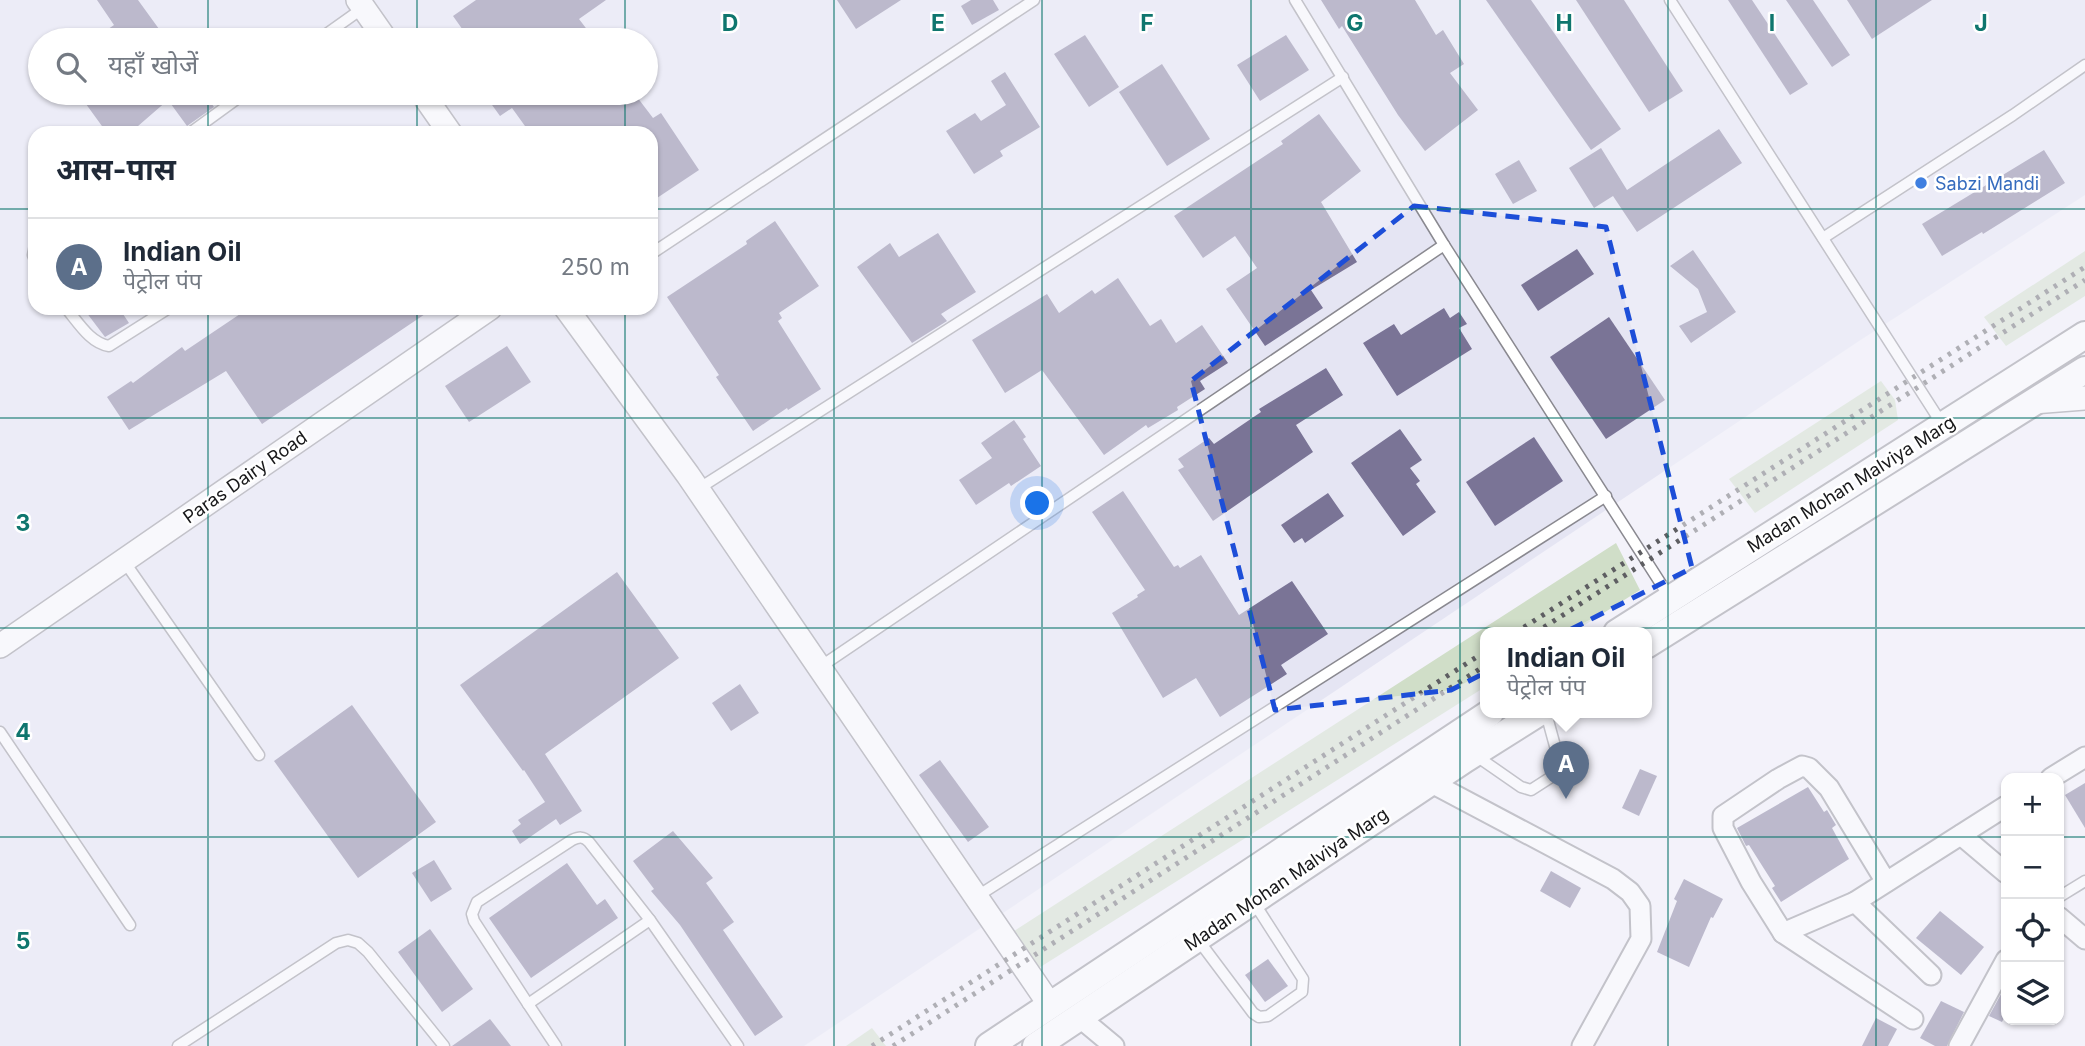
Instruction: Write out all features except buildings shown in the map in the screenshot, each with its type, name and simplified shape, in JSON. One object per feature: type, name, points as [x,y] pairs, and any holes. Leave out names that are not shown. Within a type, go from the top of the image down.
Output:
[{"type":"main road","name":"Madan Mohan Malviya Marg","points":[[1626,627],[2085,335]]},
{"type":"main road","name":"Madan Mohan Malviya Marg","points":[[1652,642],[2085,370]]},
{"type":"main road","name":"Madan Mohan Malviya Marg","points":[[989,1046],[1482,718]]},
{"type":"main road","name":"Madan Mohan Malviya Marg","points":[[1036,1046],[1530,718]]},
{"type":"street","points":[[361,4],[378,28]]},
{"type":"street","points":[[429,105],[442,126]]},
{"type":"street","name":"Paras Dairy Road","points":[[0,646],[480,315]]},
{"type":"street","points":[[572,315],[698,489],[1050,1005]]},
{"type":"street","points":[[2034,402],[2085,398]]},
{"type":"street","points":[[2059,773],[2085,757]]},
{"type":"street","points":[[1886,882],[1829,788],[1809,768],[1802,766],[1727,812],[1721,820],[1751,882],[1783,933],[1913,1019]]},
{"type":"street","points":[[1430,782],[1613,879],[1630,892],[1640,906],[1641,939],[1582,1046]]},
{"type":"street","points":[[1783,933],[1855,902],[2001,809]]},
{"type":"street","points":[[1961,835],[2001,869]]},
{"type":"street","points":[[1855,902],[1931,975]]},
{"type":"street","points":[[2064,921],[2085,939]]},
{"type":"street","points":[[1959,1046],[2005,962]]},
{"type":"street","points":[[1079,1017],[1114,1046]]},
{"type":"lane","points":[[658,249],[1034,0]]},
{"type":"lane","points":[[1295,0],[1444,245],[1671,598]]},
{"type":"lane","points":[[1670,0],[1943,425]]},
{"type":"lane","points":[[332,28],[361,4]]},
{"type":"lane","points":[[1823,238],[2085,65]]},
{"type":"lane","points":[[698,489],[1343,77]]},
{"type":"lane","points":[[200,126],[229,105]]},
{"type":"lane","points":[[820,667],[1444,245]]},
{"type":"lane","points":[[72,315],[100,345],[110,346],[158,315]]},
{"type":"lane","points":[[976,897],[1606,496]]},
{"type":"lane","points":[[124,561],[259,755]]},
{"type":"lane","points":[[1473,754],[1521,787],[1531,790],[1561,768],[1547,718]]},
{"type":"lane","points":[[0,732],[130,925]]},
{"type":"lane","points":[[556,1046],[474,921],[473,908],[477,902],[579,837],[589,842],[650,920],[738,1046]]},
{"type":"lane","points":[[2064,894],[2085,881]]},
{"type":"lane","points":[[1197,938],[1253,1013],[1259,1017],[1268,1016],[1301,992],[1303,979],[1252,901]]},
{"type":"lane","points":[[528,1004],[650,920]]},
{"type":"lane","points":[[178,1046],[300,964],[336,943],[348,940],[358,943],[368,952],[444,1046]]},
{"type":"highlighted area","points":[[1414,206],[1606,227],[1692,568],[1451,690],[1275,710],[1191,381]]},
{"type":"shaded area","points":[[0,0],[2085,0],[2085,195],[1859,341],[804,1046],[0,1046]]},
{"type":"green space","points":[[2085,251],[2085,296],[2006,346],[1984,317]]},
{"type":"green space","points":[[1881,381],[1895,400],[1898,420],[1755,513],[1729,479]]},
{"type":"green space","points":[[1616,543],[1640,590],[1581,627],[1486,627]]},
{"type":"green space","points":[[1480,631],[1480,690],[1034,971],[1011,933]]},
{"type":"green space","points":[[872,1028],[886,1046],[846,1046]]},
{"type":"railway","points":[[1524,627],[2085,267]]},
{"type":"railway","points":[[1544,627],[2085,280]]},
{"type":"railway","points":[[872,1046],[1480,655]]},
{"type":"railway","points":[[893,1046],[1480,669]]},
{"type":"place","name":"Sabzi Mandi","points":[[1921,183]]},
{"type":"place","name":"Indian Oil","points":[[1566,799]]}]
